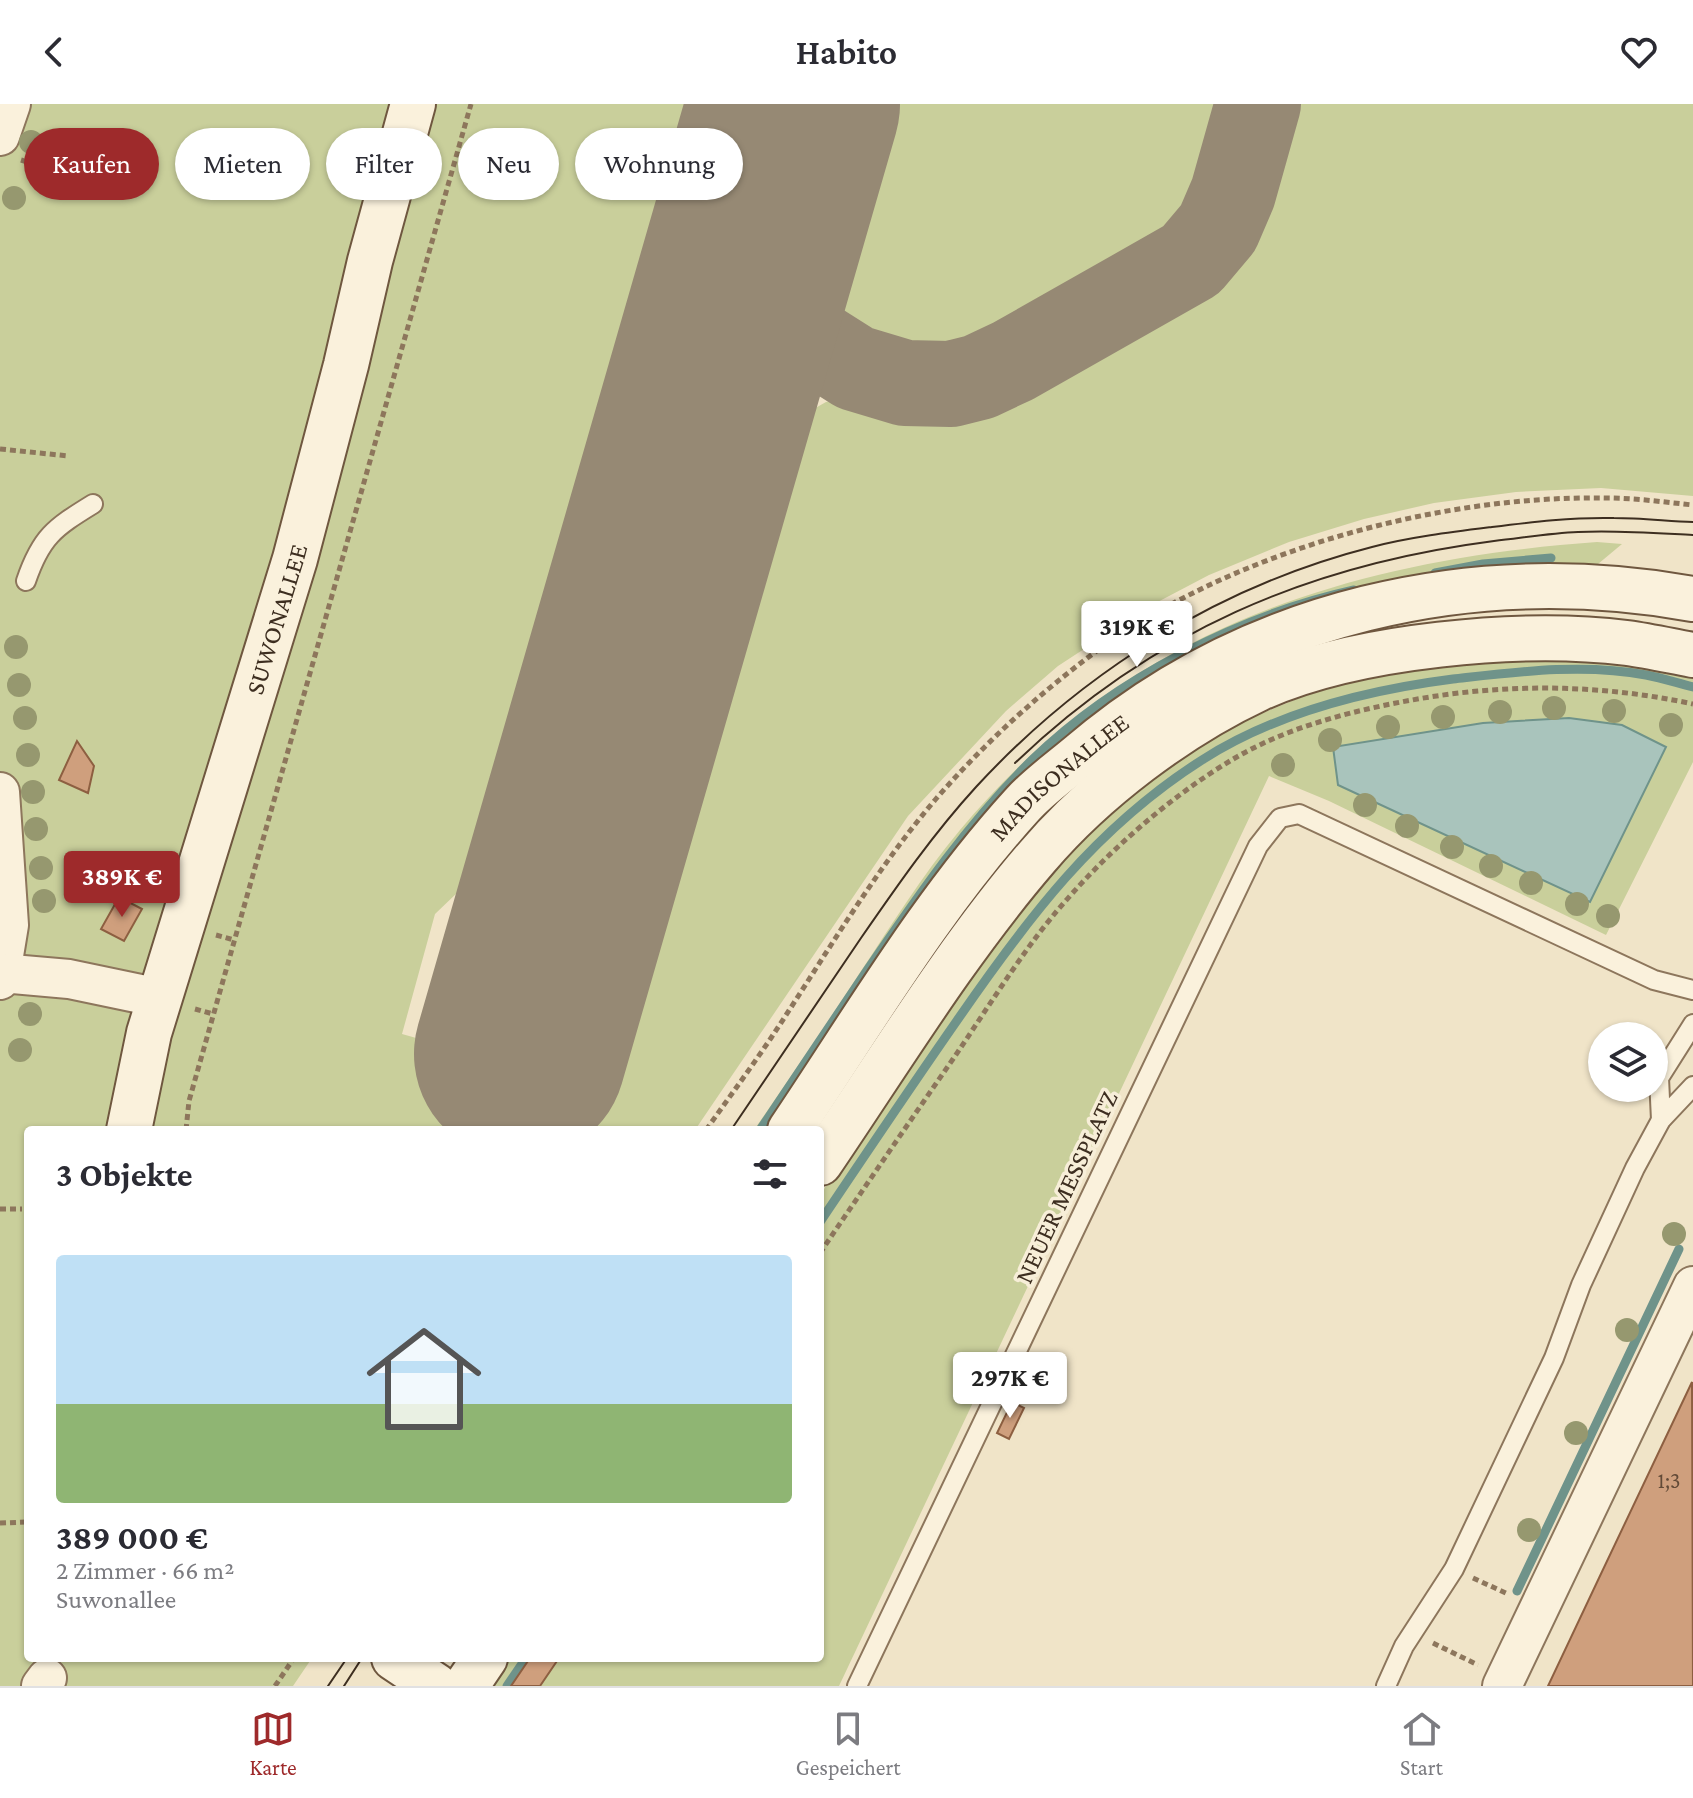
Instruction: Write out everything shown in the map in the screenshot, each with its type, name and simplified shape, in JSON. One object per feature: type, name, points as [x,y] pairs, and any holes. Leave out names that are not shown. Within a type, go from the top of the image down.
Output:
[{"type":"main road","name":"SUWONALLEE","points":[[130,1126],[137,1083],[160,998],[295,559],[413,104]]},
{"type":"main road","name":"MADISONALLEE","points":[[793,1126],[945,900],[1024,802],[1103,734],[1154,699],[1259,643],[1305,625],[1399,600],[1499,586],[1568,584],[1693,599]]},
{"type":"main road","name":"MADISONALLEE","points":[[824,1157],[986,921],[1039,855],[1102,794],[1167,741],[1210,714],[1260,689],[1308,672],[1404,650],[1491,641],[1570,639],[1628,643],[1693,655]]},
{"type":"main road","points":[[466,1686],[482,1662]]},
{"type":"street","points":[[5,147],[11,104]]},
{"type":"street","points":[[0,792],[9,925],[1,975],[69,979],[160,998]]},
{"type":"street","points":[[1504,1682],[1693,1286]]},
{"type":"lane","points":[[26,581],[39,546],[54,530],[93,504]]},
{"type":"lane","name":"NEUER MESSPLATZ","points":[[857,1686],[1258,846],[1280,818],[1299,814],[1654,980],[1693,990]]},
{"type":"lane","points":[[1661,1120],[1659,1078],[1693,1024]]},
{"type":"lane","points":[[1386,1686],[1404,1646],[1454,1569],[1554,1358],[1581,1285],[1635,1168],[1661,1120],[1693,1086]]},
{"type":"path","points":[[186,1126],[189,1101],[471,104]]},
{"type":"path","points":[[5,147],[24,156]]},
{"type":"path","points":[[0,449],[69,456]]},
{"type":"path","points":[[824,1247],[1032,942],[1100,864],[1152,815],[1236,758],[1315,723],[1374,707],[1453,692],[1588,688],[1646,694],[1693,704]]},
{"type":"path","points":[[0,1209],[22,1209]]},
{"type":"path","points":[[0,1523],[24,1522]]},
{"type":"path","points":[[1454,1569],[1539,1609]]},
{"type":"path","points":[[1414,1634],[1504,1682]]},
{"type":"path","points":[[275,1686],[291,1662]]},
{"type":"green space","points":[[0,104],[720,104],[713,128],[575,128],[575,200],[692,200],[506,846],[435,914],[402,1034],[589,1087],[769,454],[803,415],[826,402],[852,397],[880,395],[948,401],[998,385],[1208,264],[1226,248],[1240,229],[1276,104],[1693,104],[1693,496],[1601,488],[1516,492],[1434,503],[1364,519],[1289,542],[1209,575],[1150,606],[1058,666],[1006,711],[908,816],[698,1126],[24,1126],[24,1662],[309,1662],[293,1686],[0,1686]]},
{"type":"green space","points":[[873,104],[1238,104],[1214,191],[1200,222],[1191,233],[979,356],[950,366],[924,367],[900,361],[870,344],[839,314],[824,274]]},
{"type":"green space","points":[[1597,542],[1622,544],[1592,569],[1562,568],[1129,699],[775,1126],[757,1126],[946,847],[1024,761],[1094,704],[1168,656],[1246,618],[1329,589],[1415,567],[1504,551]]},
{"type":"green space","points":[[1580,657],[1693,673],[1693,762],[1606,935],[1329,801],[1269,776],[839,1686],[487,1686],[502,1662],[824,1662],[824,1189],[997,935],[1043,879],[1121,802],[1208,739],[1260,714],[1345,684],[1431,666]]},
{"type":"water","points":[[1569,718],[1622,725],[1666,747],[1590,902],[1338,785],[1333,747],[1483,723]]},
{"type":"building","points":[[77,741],[94,766],[88,793],[59,780]]},
{"type":"building","points":[[119,897],[142,909],[124,941],[101,929]]},
{"type":"building","points":[[1692,1382],[1693,1686],[1548,1686],[1599,1578]]},
{"type":"building","points":[[1012,1402],[1024,1408],[1009,1439],[997,1433]]},
{"type":"building","points":[[527,1662],[556,1662],[540,1686],[511,1686]]},
{"type":"waterway","points":[[1435,573],[1483,564],[1551,558]]},
{"type":"waterway","points":[[763,1126],[925,887],[986,809],[1065,730],[1141,677],[1225,633],[1311,601],[1354,590]]},
{"type":"waterway","points":[[824,1216],[983,984],[1037,912],[1128,815],[1202,760],[1231,743],[1292,716],[1356,697],[1453,679],[1574,669],[1622,671],[1693,687]]},
{"type":"waterway","points":[[1517,1591],[1679,1249]]},
{"type":"waterway","points":[[507,1686],[523,1662]]},
{"type":"taxiway","points":[[752,249],[753,281],[770,307],[806,337],[855,368],[905,383],[951,384],[979,377],[1013,361],[1191,260],[1218,228],[1233,193],[1258,104]]},
{"type":"runway","points":[[520,1054],[794,104]]},
{"type":"tram line","points":[[734,1126],[888,899],[960,805],[1017,745],[1061,706],[1156,638],[1260,585],[1315,564],[1387,543],[1568,519],[1693,522]]},
{"type":"tram line","points":[[1015,763],[1067,717],[1121,676],[1177,642],[1236,612],[1296,587],[1360,567],[1494,541],[1592,531],[1693,535]]},
{"type":"tram line","points":[[328,1686],[344,1662]]},
{"type":"tram line","points":[[344,1686],[359,1662]]}]
